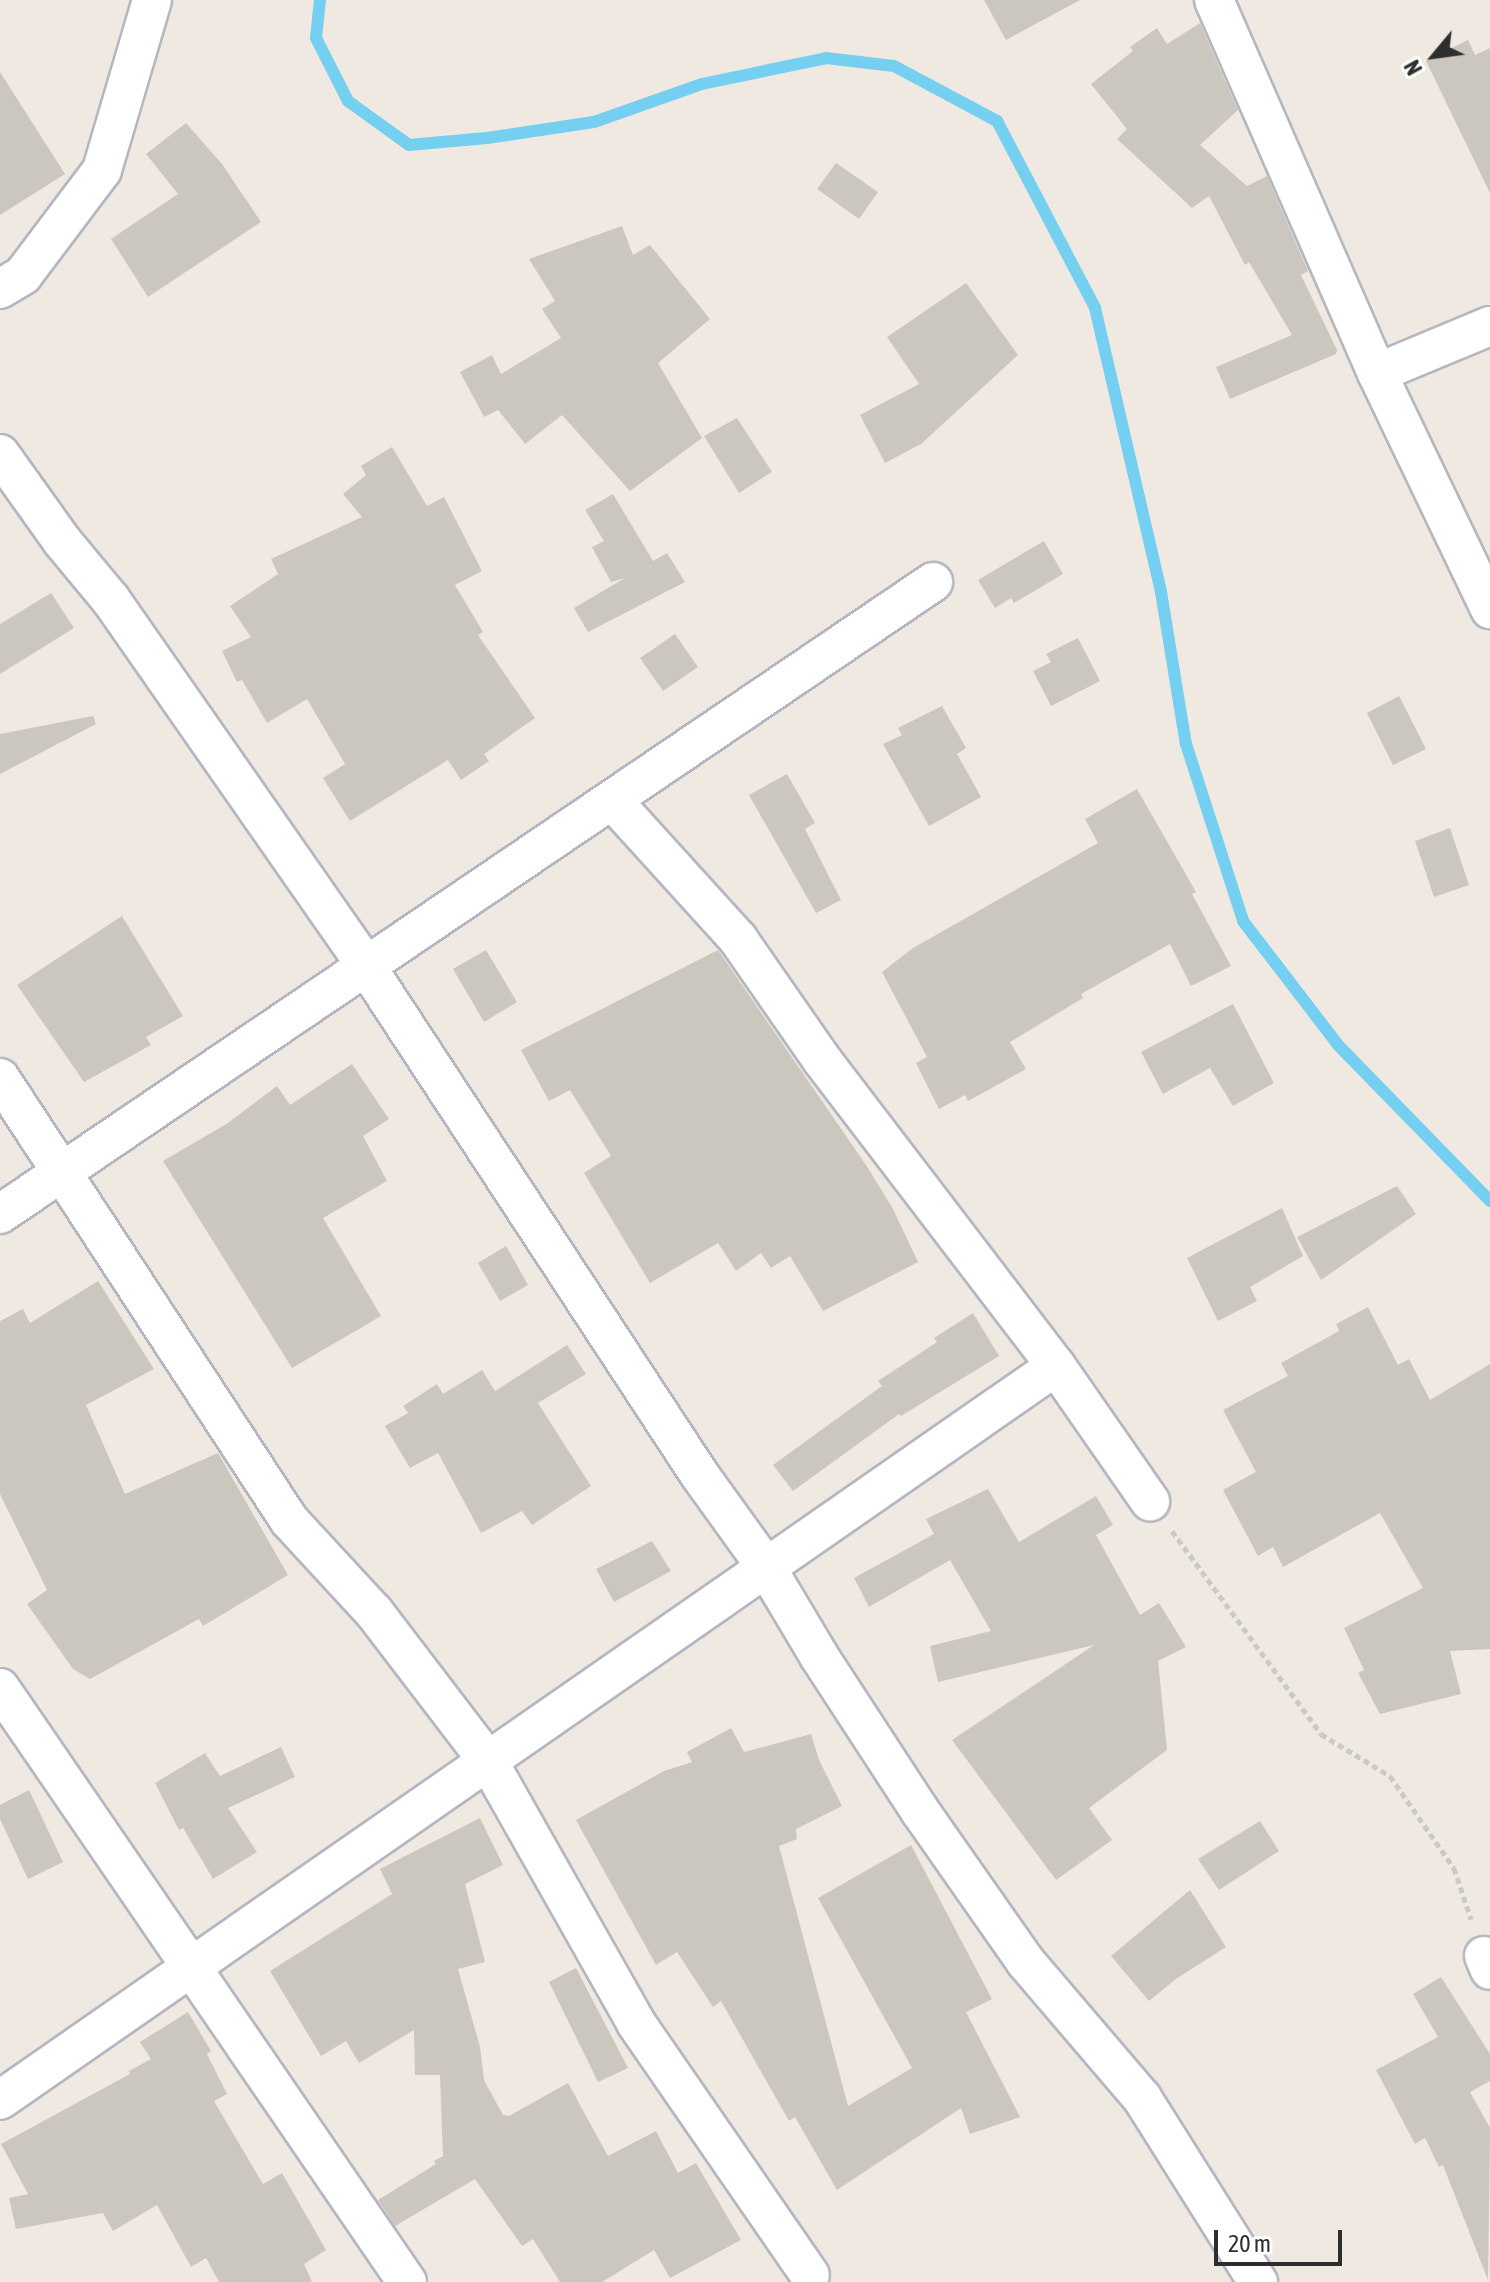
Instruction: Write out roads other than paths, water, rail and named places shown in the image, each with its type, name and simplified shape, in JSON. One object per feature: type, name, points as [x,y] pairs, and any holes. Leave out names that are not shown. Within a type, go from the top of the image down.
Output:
[{"type":"street","points":[[0,289],[23,275],[102,170],[152,0]]},
{"type":"street","points":[[1214,0],[1377,373],[1490,609]]},
{"type":"street","points":[[1377,373],[1490,326]]},
{"type":"street","points":[[0,454],[62,541],[111,600],[366,966],[699,1474],[766,1567],[819,1656],[920,1811],[1025,1961],[1142,2098],[1258,2282]]},
{"type":"street","points":[[0,1214],[933,582]]},
{"type":"street","points":[[612,800],[738,939],[822,1060],[1056,1366],[1150,1501]]},
{"type":"street","points":[[0,1078],[289,1520],[374,1612],[488,1761],[636,2023],[810,2275]]},
{"type":"street","points":[[0,2100],[1056,1366]]},
{"type":"street","points":[[0,1688],[407,2282]]},
{"type":"waterway","points":[[320,0],[316,38],[348,101],[409,145],[487,138],[594,122],[702,84],[826,58],[894,66],[997,121],[1095,308],[1161,592],[1186,744],[1243,921],[1338,1045],[1490,1201]]}]
